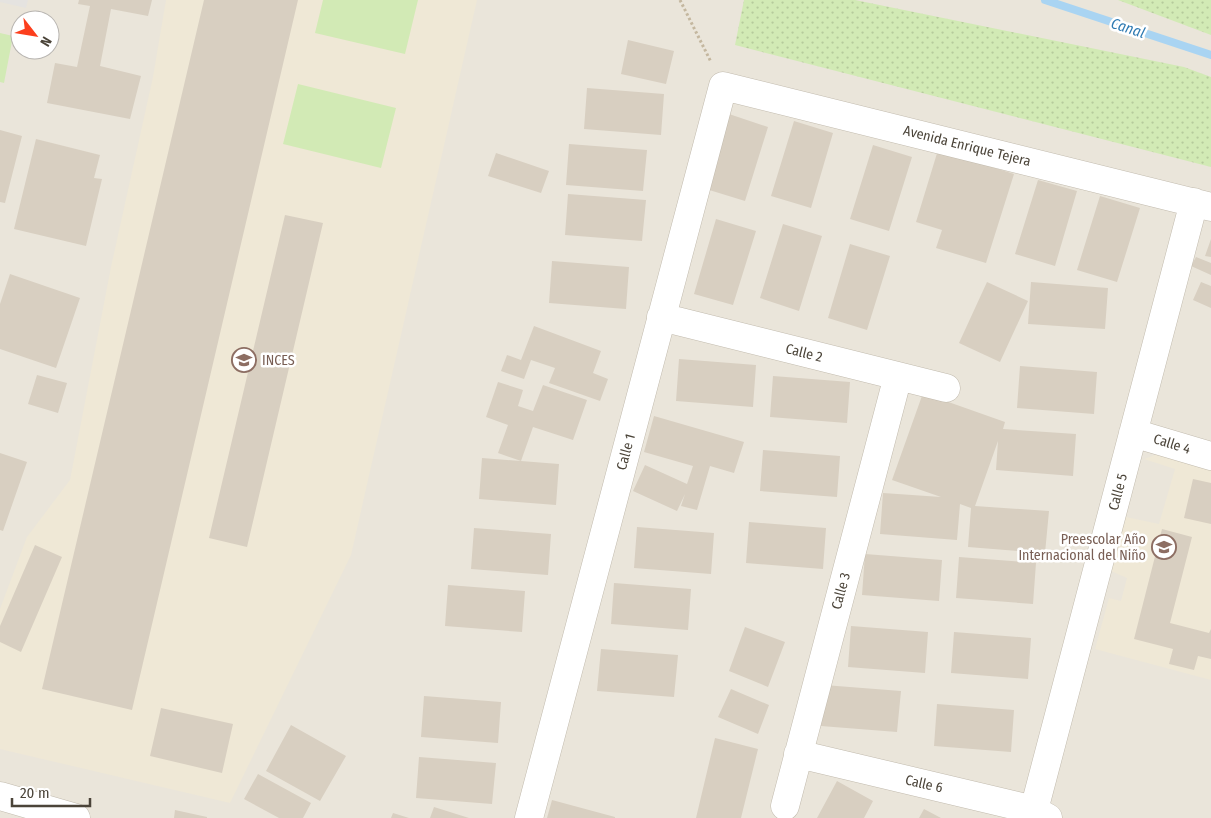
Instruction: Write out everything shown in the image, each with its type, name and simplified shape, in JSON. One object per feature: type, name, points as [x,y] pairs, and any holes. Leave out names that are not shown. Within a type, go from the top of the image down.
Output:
[{"type":"street","name":"Avenida Enrique Tejera","points":[[723,86],[1202,205]]},
{"type":"street","name":"Calle 1","points":[[529,818],[723,86]]},
{"type":"street","name":"Calle 5","points":[[1041,814],[1133,433],[1202,205]]},
{"type":"street","name":"Calle 2","points":[[661,317],[946,388]]},
{"type":"street","name":"Calle 3","points":[[785,806],[898,376]]},
{"type":"street","name":"Calle 4","points":[[1133,433],[1211,456]]},
{"type":"street","name":"Calle 6","points":[[798,754],[1041,814]]},
{"type":"street","points":[[0,796],[76,818]]},
{"type":"path","points":[[680,0],[723,86]]},
{"type":"shaded area","points":[[0,0],[1211,0],[1211,818],[0,818]]},
{"type":"shaded area","points":[[0,0],[28,0],[26,8],[0,2]]},
{"type":"shaded area","name":"INCES","points":[[166,0],[477,0],[351,555],[230,803],[0,749],[0,609],[27,537],[70,480],[111,267],[153,77]]},
{"type":"shaded area","name":"Preescolar Año Internacional del Niño","points":[[1172,454],[1211,467],[1211,680],[1095,649],[1109,598],[1121,601],[1127,578],[1111,571],[1126,517],[1159,524],[1175,469],[1144,459],[1155,455]]},
{"type":"green space","points":[[323,0],[418,0],[405,54],[315,33]]},
{"type":"green space","points":[[744,0],[855,0],[1184,67],[1211,77],[1211,167],[735,45]]},
{"type":"green space","points":[[1118,0],[1211,0],[1211,35]]},
{"type":"green space","points":[[0,33],[10,35],[10,52],[4,83],[0,82]]},
{"type":"green space","points":[[298,84],[396,108],[381,168],[283,144]]},
{"type":"building","points":[[79,0],[152,0],[148,16],[111,9],[100,66],[141,76],[130,119],[47,103],[55,63],[77,67],[90,6],[78,4]]},
{"type":"building","points":[[204,0],[298,0],[132,710],[42,689]]},
{"type":"building","points":[[628,40],[674,51],[666,84],[621,74]]},
{"type":"building","points":[[587,88],[664,94],[661,135],[584,129]]},
{"type":"building","points":[[729,114],[768,127],[745,201],[706,189]]},
{"type":"building","points":[[794,121],[833,133],[811,208],[771,196]]},
{"type":"building","points":[[0,130],[22,136],[5,203],[0,202]]},
{"type":"building","points":[[36,139],[100,155],[94,178],[102,179],[86,246],[14,229]]},
{"type":"building","points":[[569,144],[647,150],[643,191],[566,185]]},
{"type":"building","points":[[873,145],[912,157],[889,231],[850,219]]},
{"type":"building","points":[[938,150],[1014,174],[986,263],[936,248],[942,230],[916,222]]},
{"type":"building","points":[[496,153],[549,171],[541,193],[488,176]]},
{"type":"building","points":[[1038,180],[1077,191],[1055,266],[1015,254]]},
{"type":"building","points":[[568,194],[646,200],[642,241],[565,235]]},
{"type":"building","points":[[1100,196],[1140,208],[1117,282],[1077,270]]},
{"type":"building","name":"INCES","points":[[285,215],[323,223],[247,547],[209,538]]},
{"type":"building","points":[[716,219],[756,231],[733,305],[694,294]]},
{"type":"building","points":[[783,224],[822,236],[799,311],[760,298]]},
{"type":"building","points":[[1211,239],[1211,257],[1205,256]]},
{"type":"building","points":[[850,244],[890,256],[867,330],[828,318]]},
{"type":"building","points":[[1196,257],[1211,263],[1211,275],[1191,266]]},
{"type":"building","points":[[552,261],[629,267],[626,309],[549,303]]},
{"type":"building","points":[[10,274],[80,298],[56,368],[0,349],[0,304]]},
{"type":"building","points":[[987,282],[1028,301],[1000,362],[959,343]]},
{"type":"building","points":[[1031,282],[1108,288],[1105,329],[1028,324]]},
{"type":"building","points":[[1201,282],[1211,286],[1211,308],[1193,300]]},
{"type":"building","points":[[534,326],[601,351],[593,373],[608,379],[600,401],[549,383],[555,368],[531,360],[524,379],[501,371],[507,355],[521,360]]},
{"type":"building","points":[[679,359],[756,365],[753,407],[676,401]]},
{"type":"building","points":[[1020,366],[1097,372],[1094,414],[1017,408]]},
{"type":"building","points":[[37,375],[67,383],[58,413],[28,404]]},
{"type":"building","points":[[773,376],[850,382],[847,423],[770,417]]},
{"type":"building","points":[[498,382],[523,390],[518,406],[533,411],[543,385],[587,400],[573,440],[533,427],[521,461],[498,453],[508,425],[486,417]]},
{"type":"building","points":[[923,393],[1005,422],[1003,429],[1076,434],[1073,476],[996,470],[998,441],[975,506],[1049,511],[1045,553],[968,547],[971,508],[960,504],[957,540],[880,534],[883,493],[941,497],[892,480]]},
{"type":"building","points":[[654,416],[744,442],[734,473],[710,466],[697,510],[681,506],[685,494],[677,511],[633,491],[645,465],[687,484],[693,466],[644,452]]},
{"type":"building","points":[[763,450],[840,456],[837,497],[760,491]]},
{"type":"building","points":[[0,453],[27,462],[3,531],[0,530]]},
{"type":"building","points":[[482,458],[559,464],[556,505],[479,499]]},
{"type":"building","points":[[1193,479],[1211,483],[1211,524],[1184,518]]},
{"type":"building","points":[[749,522],[826,528],[823,569],[746,563]]},
{"type":"building","points":[[637,527],[714,533],[711,574],[634,568]]},
{"type":"building","points":[[474,528],[551,534],[548,575],[471,569]]},
{"type":"building","points":[[1162,529],[1192,537],[1170,623],[1209,633],[1211,629],[1211,659],[1198,656],[1194,670],[1169,664],[1173,649],[1134,639]]},
{"type":"building","points":[[35,545],[62,557],[21,652],[0,642],[0,626]]},
{"type":"building","points":[[865,554],[942,560],[939,601],[862,595]]},
{"type":"building","points":[[959,557],[1036,563],[1033,604],[956,598]]},
{"type":"building","points":[[614,583],[691,589],[688,630],[611,624]]},
{"type":"building","points":[[448,585],[525,591],[522,632],[445,626]]},
{"type":"building","points":[[851,626],[928,632],[925,673],[848,667]]},
{"type":"building","points":[[745,627],[785,642],[768,687],[729,671]]},
{"type":"building","points":[[954,632],[1031,638],[1028,679],[951,673]]},
{"type":"building","points":[[601,649],[678,655],[674,697],[597,691]]},
{"type":"building","points":[[824,685],[901,691],[897,732],[821,726]]},
{"type":"building","points":[[731,689],[769,705],[758,734],[718,717]]},
{"type":"building","points":[[424,696],[501,702],[498,743],[421,737]]},
{"type":"building","points":[[937,704],[1014,710],[1011,752],[934,746]]},
{"type":"building","points":[[161,708],[233,724],[222,773],[150,756]]},
{"type":"building","points":[[291,725],[346,756],[320,801],[266,771]]},
{"type":"building","points":[[715,738],[758,749],[741,818],[696,818]]},
{"type":"building","points":[[419,757],[496,763],[492,804],[416,798]]},
{"type":"building","points":[[258,774],[311,803],[303,818],[279,818],[244,799]]},
{"type":"building","points":[[837,781],[873,801],[864,818],[817,818]]},
{"type":"building","points":[[552,800],[615,817],[615,818],[547,818]]},
{"type":"building","points":[[434,807],[469,818],[430,818]]},
{"type":"building","points":[[924,809],[941,818],[919,818]]},
{"type":"building","points":[[175,810],[207,817],[207,818],[174,818]]},
{"type":"building","points":[[393,813],[409,818],[391,818]]},
{"type":"waterway","name":"Canal","points":[[1045,0],[1211,55]]},
{"type":"place","name":"INCES","points":[[244,360]]},
{"type":"place","name":"Preescolar Año Internacional del Niño","points":[[1164,547]]}]
